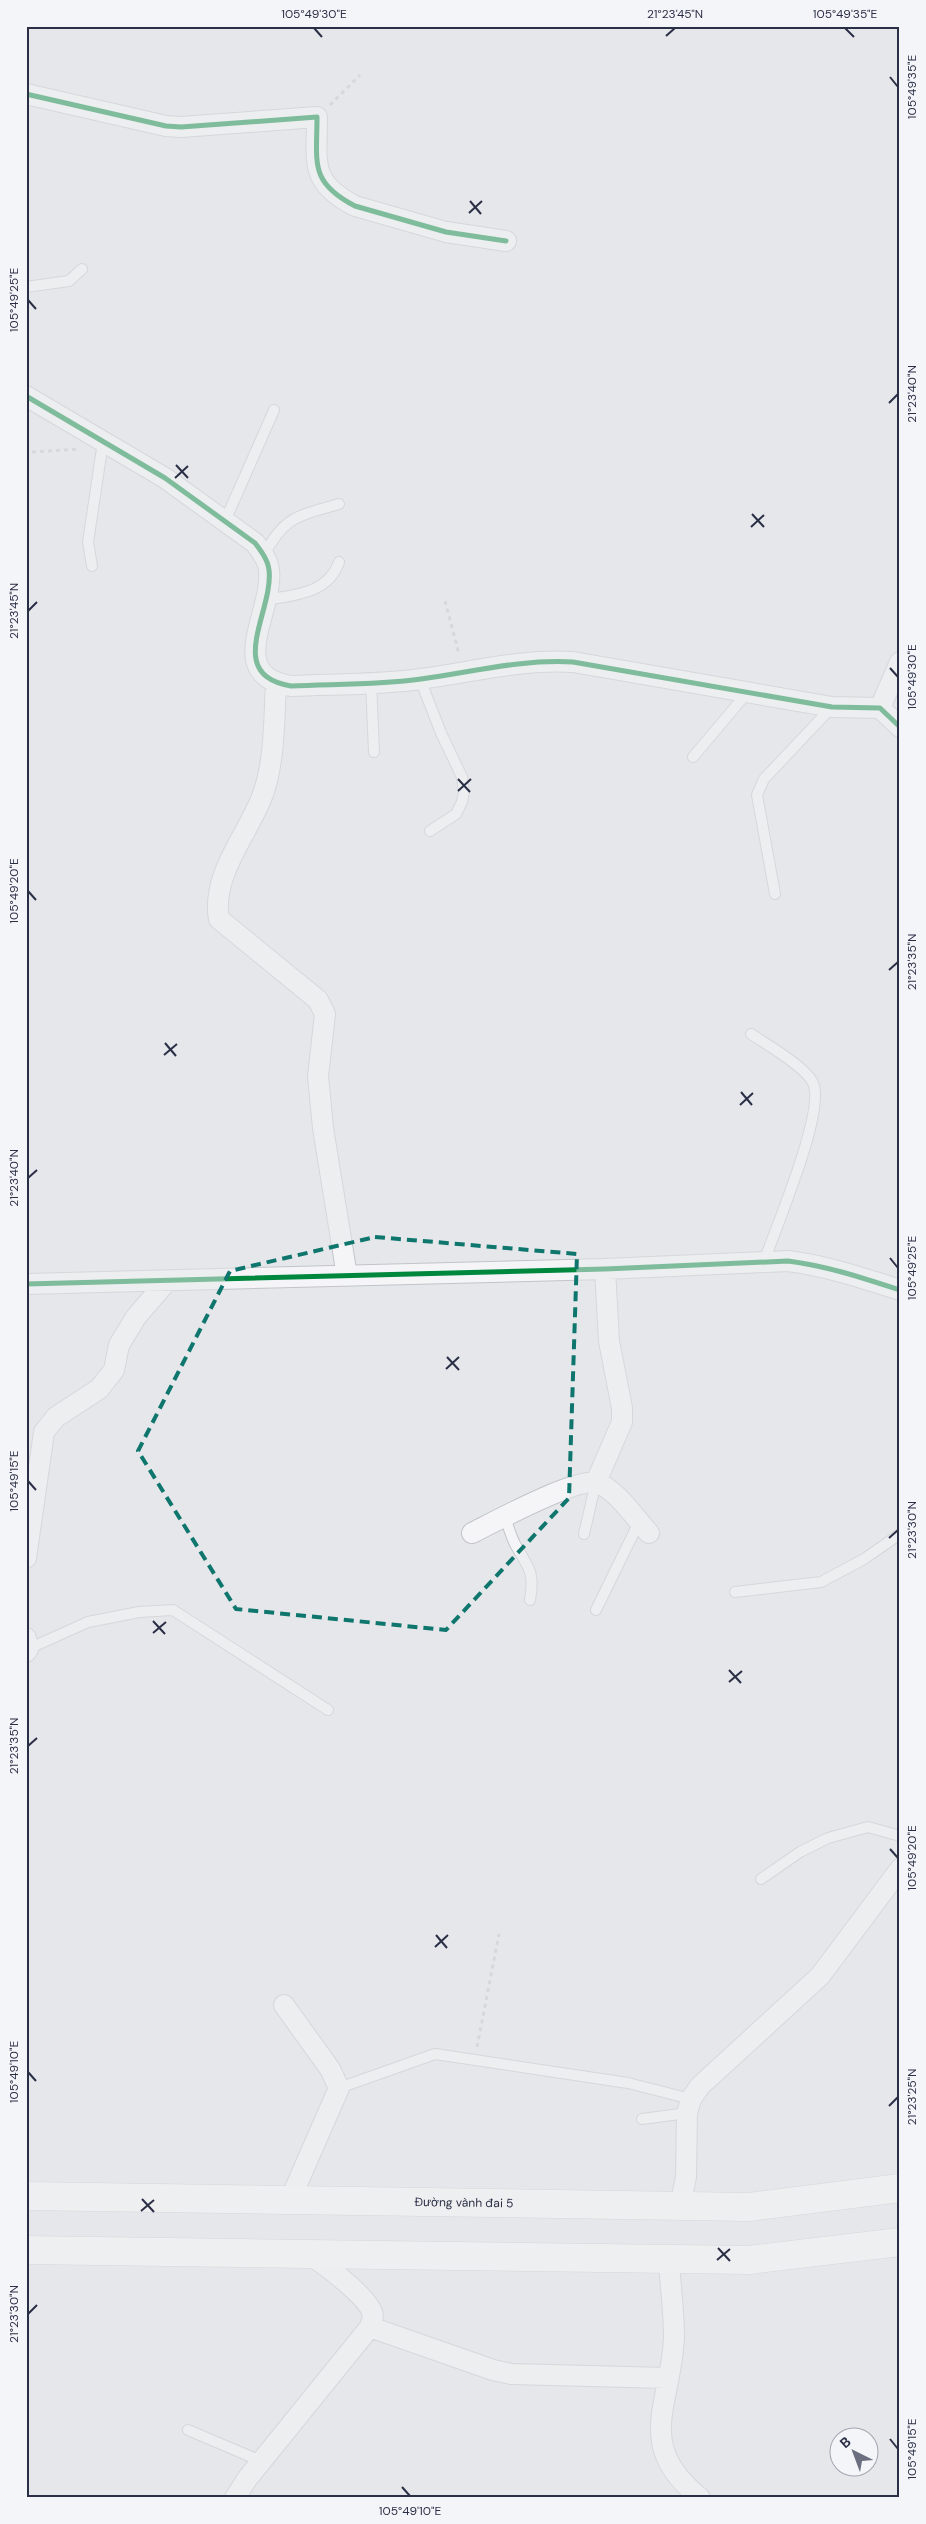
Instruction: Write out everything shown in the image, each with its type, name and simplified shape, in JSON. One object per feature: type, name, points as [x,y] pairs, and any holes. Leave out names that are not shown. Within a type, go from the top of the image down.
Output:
[{"type":"main road","name":"Đường vành đai 5","points":[[26,2196],[749,2208],[900,2188]]},
{"type":"main road","points":[[26,2250],[749,2260],[900,2242]]},
{"type":"street","points":[[26,94],[174,127],[317,117],[317,167],[320,179],[330,191],[354,206],[446,232],[506,242]]},
{"type":"street","points":[[26,396],[103,445],[165,478],[255,543],[264,555],[269,570],[265,600],[254,646],[257,664],[265,676],[276,683],[291,686],[420,679],[542,660],[573,662],[832,708],[880,708],[900,727]]},
{"type":"street","points":[[880,708],[900,662]]},
{"type":"street","points":[[276,683],[270,759],[263,794],[230,859],[216,903],[219,919],[318,1000],[325,1014],[318,1076],[323,1128],[347,1276]]},
{"type":"street","points":[[26,1284],[605,1269],[788,1261],[815,1264],[900,1290]]},
{"type":"street","points":[[596,1482],[622,1422],[622,1408],[609,1341],[605,1269]]},
{"type":"street","points":[[26,1558],[44,1432],[56,1417],[99,1388],[114,1370],[119,1345],[136,1317],[167,1281]]},
{"type":"street","points":[[472,1533],[566,1489],[596,1482],[609,1489],[644,1527]]},
{"type":"street","points":[[680,2207],[686,2176],[689,2106],[700,2086],[820,1976],[900,1869]]},
{"type":"street","points":[[284,2005],[330,2069],[339,2088],[290,2200]]},
{"type":"street","points":[[235,2498],[261,2461],[370,2327],[373,2315],[368,2304],[320,2261],[306,2254]]},
{"type":"street","points":[[669,2259],[674,2336],[660,2424],[662,2444],[670,2468],[685,2486],[700,2498]]},
{"type":"street","points":[[370,2327],[493,2370],[511,2374],[668,2378]]},
{"type":"lane","points":[[26,287],[69,281],[82,269]]},
{"type":"lane","points":[[225,521],[274,410]]},
{"type":"lane","points":[[92,566],[88,542],[103,445]]},
{"type":"lane","points":[[264,555],[274,535],[292,518],[339,504]]},
{"type":"lane","points":[[265,600],[311,592],[328,580],[335,572],[339,562]]},
{"type":"lane","points":[[420,679],[441,733],[462,778],[464,792],[462,802],[456,814],[430,831]]},
{"type":"lane","points":[[371,682],[374,752]]},
{"type":"lane","points":[[693,757],[747,693]]},
{"type":"lane","points":[[775,894],[757,795],[764,780],[832,708]]},
{"type":"lane","points":[[751,1034],[789,1059],[813,1082],[817,1097],[812,1124],[764,1262]]},
{"type":"lane","points":[[584,1534],[596,1482]]},
{"type":"lane","points":[[505,1517],[515,1543],[530,1567],[532,1584],[530,1600]]},
{"type":"lane","points":[[596,1610],[644,1527]]},
{"type":"lane","points":[[736,1592],[821,1582],[864,1559],[900,1534]]},
{"type":"lane","points":[[27,1646],[88,1622],[140,1612],[173,1610],[328,1710]]},
{"type":"lane","points":[[761,1879],[800,1852],[828,1838],[868,1827],[900,1836]]},
{"type":"lane","points":[[339,2088],[435,2054],[628,2083],[689,2106]]},
{"type":"lane","points":[[642,2119],[689,2106]]},
{"type":"lane","points":[[188,2430],[261,2461]]},
{"type":"path","points":[[317,117],[360,75]]},
{"type":"path","points":[[32,452],[103,445]]},
{"type":"path","points":[[445,600],[464,671]]},
{"type":"path","points":[[474,2060],[499,1934]]},
{"type":"highlighted area","points":[[375,1237],[577,1254],[569,1498],[446,1630],[236,1609],[138,1451],[230,1271]]},
{"type":"cycle path","points":[[26,94],[166,126],[181,127],[317,117],[316,147],[319,170],[323,179],[340,197],[355,206],[446,232],[506,241]]},
{"type":"cycle path","points":[[26,396],[165,478],[255,543],[266,559],[269,570],[269,586],[256,639],[255,655],[260,669],[271,680],[291,686],[373,683],[421,679],[534,662],[573,662],[832,707],[880,708],[900,727]]},
{"type":"cycle path","points":[[26,1284],[605,1269],[788,1261],[831,1269],[900,1290]]}]
